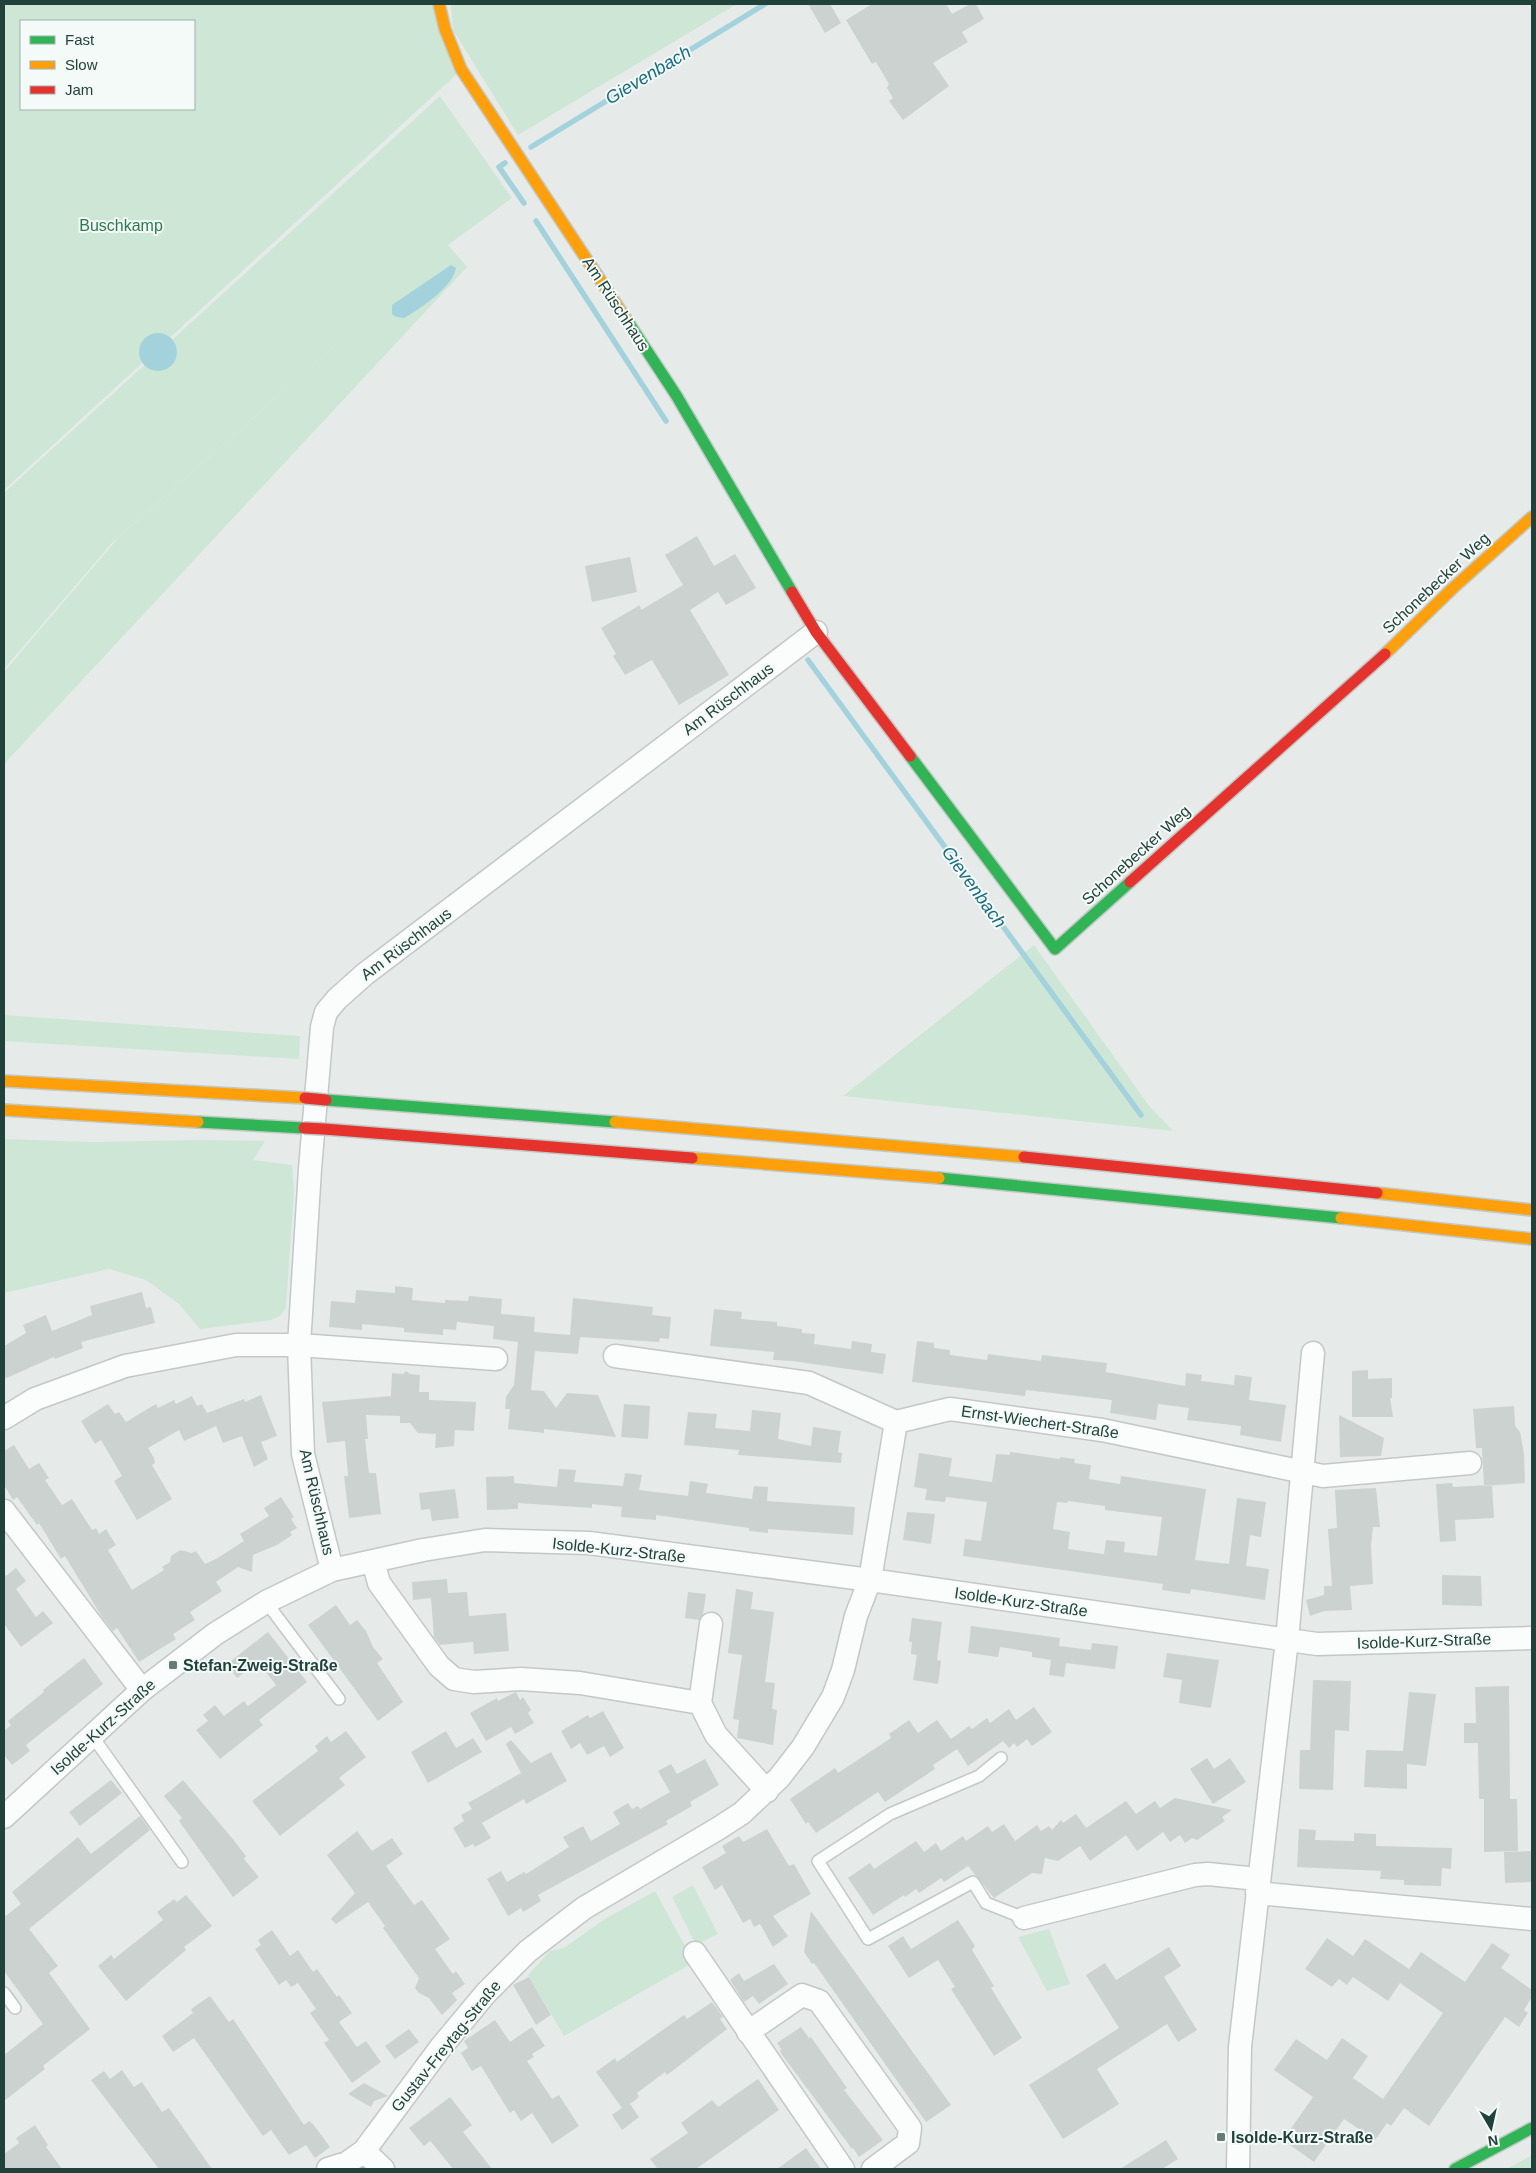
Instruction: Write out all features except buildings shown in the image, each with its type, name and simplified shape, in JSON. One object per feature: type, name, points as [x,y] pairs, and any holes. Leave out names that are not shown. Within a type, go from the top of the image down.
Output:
[{"type":"main road","name":"Am Rüschhaus","points":[[439,4],[445,29],[461,69],[676,395],[816,632]]},
{"type":"main road","name":"Schonebecker Weg","points":[[816,632],[1054,949],[1400,640],[1453,588],[1532,517]]},
{"type":"main road","points":[[4,1080],[305,1098],[906,1145],[1532,1210]]},
{"type":"main road","points":[[4,1110],[324,1129],[936,1178],[1269,1210],[1532,1239]]},
{"type":"main road","points":[[1411,1196],[1467,1191]]},
{"type":"main road","points":[[1455,2169],[1532,2128]]},
{"type":"street","name":"Am Rüschhaus","points":[[332,1570],[303,1454],[299,1345],[318,1064],[326,1012],[342,994],[365,974],[816,632]]},
{"type":"street","points":[[4,1418],[35,1399],[125,1366],[236,1345],[299,1345],[496,1359]]},
{"type":"street","points":[[1238,2169],[1240,2047],[1287,1640],[1313,1354]]},
{"type":"street","points":[[616,1356],[809,1383],[896,1422]]},
{"type":"street","name":"Ernst-Wiechert-Straße","points":[[896,1422],[950,1409],[1102,1430],[1323,1476],[1470,1463]]},
{"type":"street","name":"Gustav-Freytag-Straße","points":[[328,2169],[348,2162],[364,2151],[441,2047],[486,1993],[528,1950],[584,1908],[719,1828],[767,1791],[804,1747],[833,1697],[843,1670],[856,1616],[870,1580],[896,1422]]},
{"type":"street","points":[[4,1511],[142,1690]]},
{"type":"street","name":"Isolde-Kurz-Straße","points":[[4,1817],[142,1690],[216,1634],[266,1602],[332,1570],[423,1550],[485,1540],[589,1544],[870,1580],[1317,1644],[1532,1638]]},
{"type":"street","points":[[373,1562],[379,1583],[439,1666],[454,1679],[474,1682],[521,1679],[580,1683],[700,1703]]},
{"type":"street","points":[[710,1624],[700,1703],[716,1735],[767,1791]]},
{"type":"street","points":[[1024,1918],[1195,1875],[1208,1874],[1258,1886],[1532,1919]]},
{"type":"street","points":[[695,1953],[844,2169]]},
{"type":"street","points":[[748,2032],[802,1996],[819,2001],[910,2128],[908,2143],[873,2169]]},
{"type":"street","points":[[364,2151],[383,2169]]},
{"type":"lane","points":[[266,1602],[339,1699]]},
{"type":"lane","points":[[93,1737],[182,1862]]},
{"type":"lane","points":[[1001,1758],[979,1776],[890,1814],[818,1861],[868,1939],[973,1882],[986,1903],[1024,1918]]},
{"type":"lane","points":[[4,1993],[15,2008]]},
{"type":"green space","name":"Buschkamp","points":[[4,4],[433,4],[457,74],[4,490]]},
{"type":"green space","points":[[451,4],[737,4],[518,135],[453,30]]},
{"type":"green space","points":[[440,96],[512,198],[448,245],[467,267],[4,764],[4,672],[118,538],[447,246],[112,543],[4,669],[4,493]]},
{"type":"green space","points":[[1034,945],[1150,1107],[1173,1131],[843,1096]]},
{"type":"green space","points":[[4,1015],[300,1036],[299,1059],[4,1041]]},
{"type":"green space","points":[[4,1139],[92,1142],[265,1141],[253,1160],[292,1165],[294,1191],[285,1310],[271,1320],[200,1329],[179,1304],[146,1280],[109,1269],[4,1293]]},
{"type":"green space","points":[[693,1885],[718,1934],[696,1945],[672,1897]]},
{"type":"green space","points":[[655,1891],[694,1962],[564,2036],[528,1975],[550,1951],[564,1948],[605,1919]]},
{"type":"green space","points":[[1049,1929],[1070,1984],[1047,1991],[1018,1937]]},
{"type":"green space","points":[[1532,2155],[1532,2169],[1507,2169]]},
{"type":"water","points":[[451,265],[456,268],[454,275],[435,297],[404,318],[396,317],[392,314],[392,305]]},
{"type":"water","points":[[158,333],[171,339],[177,352],[171,365],[158,371],[145,365],[139,352],[145,339]]},
{"type":"waterway","name":"Gievenbach","points":[[531,147],[765,4]]},
{"type":"waterway","name":"Gievenbach","points":[[505,163],[499,167],[524,203]]},
{"type":"waterway","name":"Gievenbach","points":[[536,221],[666,421]]},
{"type":"waterway","name":"Gievenbach","points":[[808,660],[1141,1115]]},
{"type":"traffic: fast","points":[[628,322],[676,395],[792,592]]},
{"type":"traffic: fast","points":[[910,756],[1055,949],[1130,882]]},
{"type":"traffic: fast","points":[[326,1100],[615,1122]]},
{"type":"traffic: fast","points":[[198,1122],[304,1128]]},
{"type":"traffic: fast","points":[[939,1178],[1341,1218]]},
{"type":"traffic: fast","points":[[1455,2169],[1532,2128]]},
{"type":"traffic: slow","points":[[439,4],[445,29],[461,69],[628,322]]},
{"type":"traffic: slow","points":[[1385,654],[1453,588],[1532,517]]},
{"type":"traffic: slow","points":[[4,1081],[305,1098]]},
{"type":"traffic: slow","points":[[4,1110],[198,1122]]},
{"type":"traffic: slow","points":[[615,1122],[1024,1157]]},
{"type":"traffic: slow","points":[[692,1158],[939,1178]]},
{"type":"traffic: slow","points":[[1377,1193],[1532,1210]]},
{"type":"traffic: slow","points":[[1341,1218],[1532,1239]]},
{"type":"traffic: jam","points":[[792,592],[816,632],[910,756]]},
{"type":"traffic: jam","points":[[1130,882],[1385,654]]},
{"type":"traffic: jam","points":[[305,1098],[326,1100]]},
{"type":"traffic: jam","points":[[304,1128],[324,1129]]},
{"type":"traffic: jam","points":[[324,1129],[692,1158]]},
{"type":"traffic: jam","points":[[1024,1157],[1377,1193]]},
{"type":"place","name":"Stefan-Zweig-Straße","points":[[173,1665]]},
{"type":"place","name":"Isolde-Kurz-Straße","points":[[1221,2137]]}]
